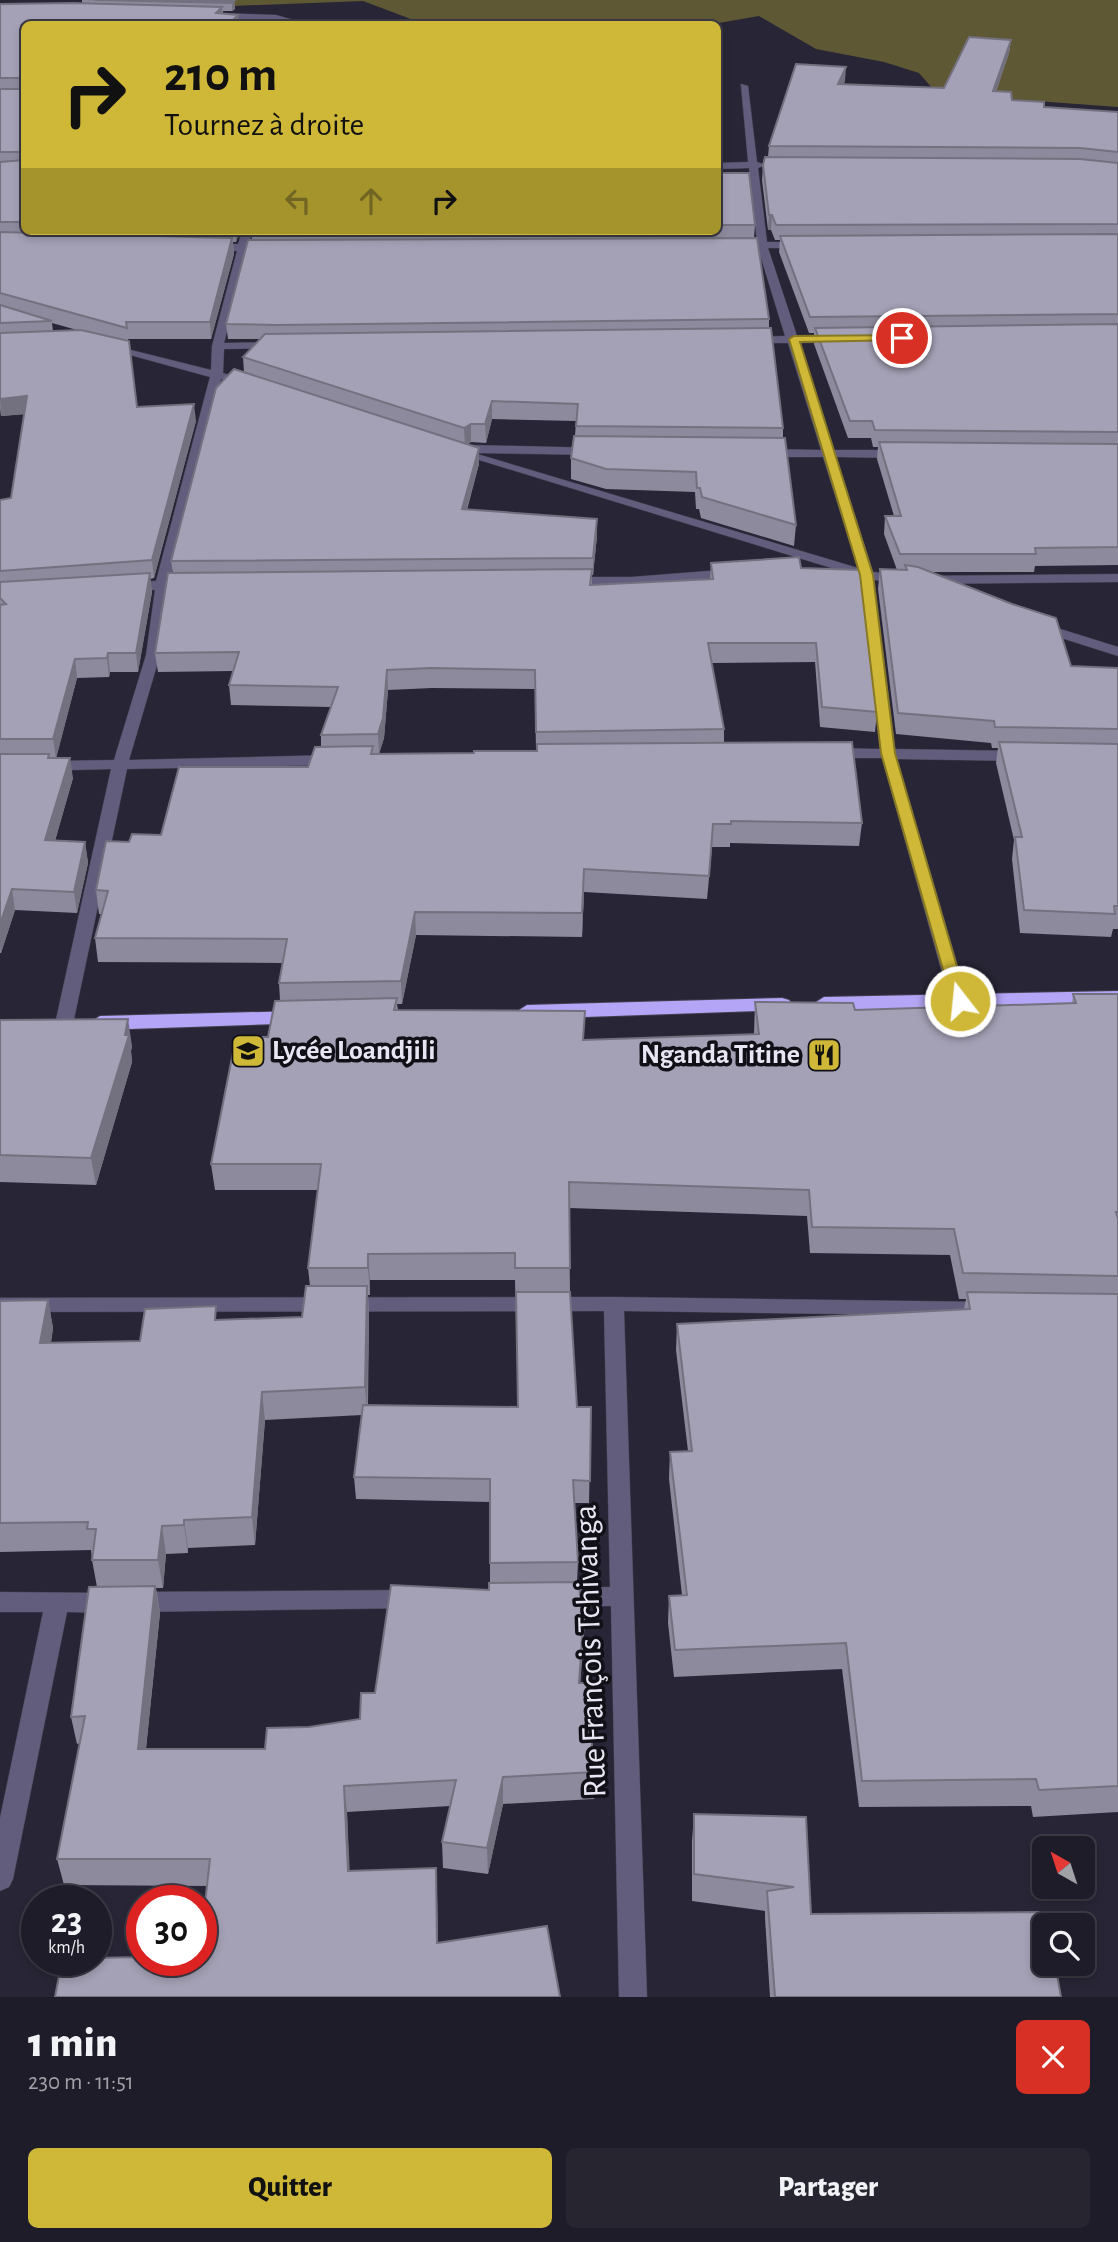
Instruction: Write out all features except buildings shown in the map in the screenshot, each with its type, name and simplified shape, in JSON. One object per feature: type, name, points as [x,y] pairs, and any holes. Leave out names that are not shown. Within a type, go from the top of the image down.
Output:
[{"type":"highway","points":[[512,1012],[1118,997]]},
{"type":"highway","points":[[38,1024],[316,1017]]},
{"type":"street","points":[[207,15],[276,17],[292,21]]},
{"type":"street","points":[[744,86],[762,245],[867,575],[888,753],[960,1001]]},
{"type":"street","points":[[721,166],[779,165]]},
{"type":"street","points":[[64,1024],[120,765],[153,655],[162,585],[216,372],[218,346],[246,235]]},
{"type":"street","points":[[721,245],[817,245]]},
{"type":"street","points":[[204,247],[285,248]]},
{"type":"street","points":[[738,340],[848,339]]},
{"type":"street","points":[[92,343],[216,372],[268,389]]},
{"type":"street","points":[[218,346],[296,344]]},
{"type":"street","points":[[611,451],[448,448],[867,575],[913,580],[1118,578]]},
{"type":"street","points":[[747,453],[911,454]]},
{"type":"street","points":[[794,569],[835,566]]},
{"type":"street","points":[[548,582],[631,581],[754,572]]},
{"type":"street","points":[[913,580],[951,594]]},
{"type":"street","points":[[120,587],[203,584]]},
{"type":"street","points":[[1028,623],[1118,652]]},
{"type":"street","points":[[819,753],[1037,756]]},
{"type":"street","points":[[0,767],[352,760]]},
{"type":"street","points":[[0,1305],[614,1304],[1009,1310]]},
{"type":"street","name":"Rue François Tchivanga","points":[[614,1304],[634,1997]]},
{"type":"street","points":[[540,1597],[623,1596]]},
{"type":"street","points":[[0,1602],[430,1598]]},
{"type":"street","points":[[0,1879],[57,1603]]},
{"type":"shaded area","points":[[166,0],[1118,0],[1118,107],[1008,99],[933,89],[919,73],[884,62],[816,49],[759,16],[721,23],[416,21],[363,1],[232,6]]},
{"type":"place","name":"Lycée Loandjili","points":[[248,1051]]},
{"type":"place","name":"Nganda Titine","points":[[824,1055]]},
{"type":"route","points":[[902,338],[794,339],[867,575],[888,753],[960,1001]]}]
